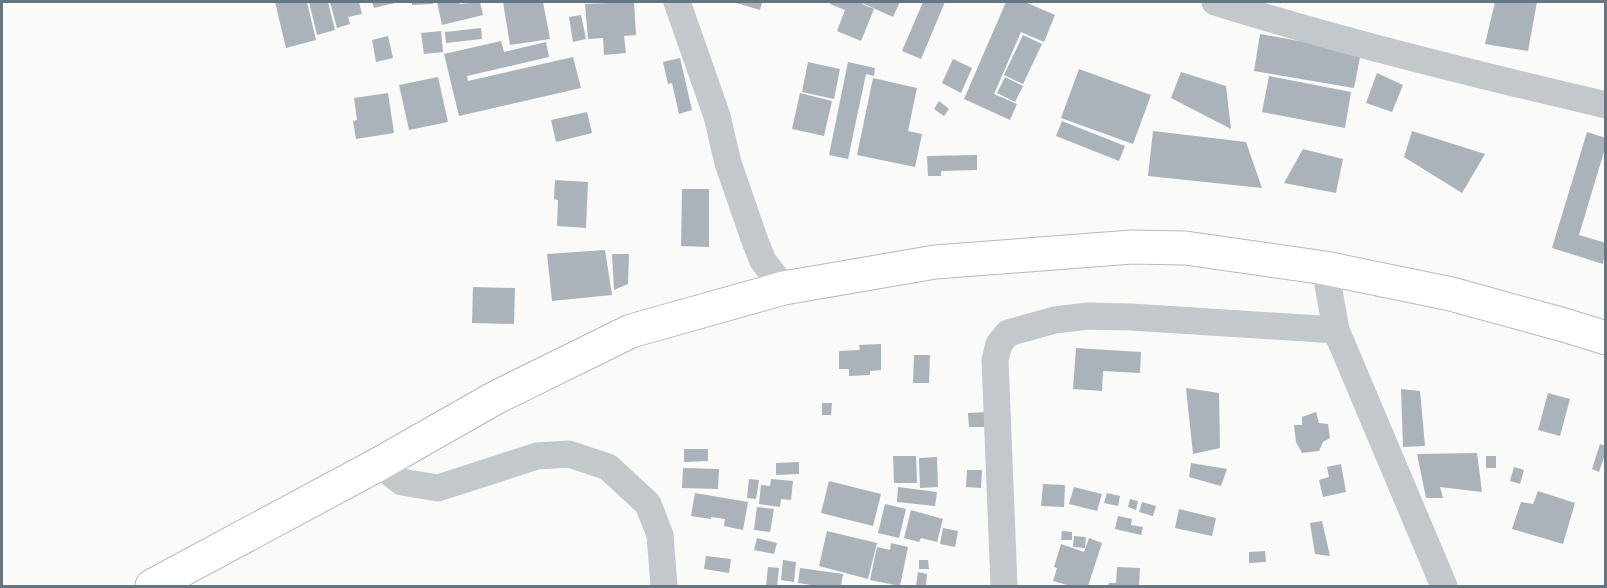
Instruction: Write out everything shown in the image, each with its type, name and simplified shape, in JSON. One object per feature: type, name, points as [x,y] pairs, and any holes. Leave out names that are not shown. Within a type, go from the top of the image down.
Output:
[{"type":"main road","points":[[152,586],[379,464],[495,398],[631,331],[784,288],[935,262],[1132,247],[1185,248],[1325,268],[1451,294],[1605,338]]},
{"type":"street","points":[[677,2],[717,116],[728,163],[755,241],[763,261],[784,288]]},
{"type":"street","points":[[1215,2],[1464,72],[1605,105]]},
{"type":"street","points":[[1325,268],[1336,330],[1444,586]]},
{"type":"street","points":[[1004,586],[994,360],[999,345],[1008,333],[1055,320],[1088,316],[1336,330]]},
{"type":"street","points":[[379,464],[402,483],[438,488],[537,456],[569,454],[608,467],[648,504],[660,535],[664,586]]},
{"type":"building","points":[[275,2],[307,2],[316,40],[286,48]]},
{"type":"building","points":[[309,2],[328,2],[335,30],[317,35]]},
{"type":"building","points":[[330,2],[359,2],[362,14],[348,17],[350,24],[337,28]]},
{"type":"building","points":[[372,2],[399,2],[374,8]]},
{"type":"building","points":[[412,2],[432,2],[433,4],[412,5]]},
{"type":"building","points":[[437,2],[459,2],[460,4],[480,2],[483,15],[442,25]]},
{"type":"building","points":[[503,2],[543,2],[550,39],[510,45]]},
{"type":"building","points":[[634,2],[636,35],[624,36],[626,53],[604,55],[603,38],[588,39],[585,4]]},
{"type":"building","points":[[733,2],[762,2],[760,10]]},
{"type":"building","points":[[831,2],[900,2],[893,17],[862,3],[874,9],[861,41],[837,31],[845,10],[830,4]]},
{"type":"building","points":[[923,2],[945,2],[921,59],[902,51]]},
{"type":"building","points":[[1006,2],[1025,2],[1055,15],[1044,42],[1021,32],[994,94],[1017,104],[1010,120],[964,99]]},
{"type":"building","points":[[1495,2],[1537,2],[1528,51],[1485,44]]},
{"type":"building","points":[[581,15],[586,39],[573,42],[569,17]]},
{"type":"building","points":[[481,28],[482,39],[446,43],[445,32]]},
{"type":"building","points":[[441,31],[443,52],[424,54],[421,33]]},
{"type":"building","points":[[1260,34],[1361,52],[1354,88],[1254,71]]},
{"type":"building","points":[[1023,35],[1042,44],[1023,84],[1004,75]]},
{"type":"building","points":[[388,36],[393,58],[376,62],[372,40]]},
{"type":"building","points":[[501,41],[504,52],[546,42],[549,57],[467,76],[468,81],[573,57],[581,88],[459,116],[444,54]]},
{"type":"building","points":[[680,58],[692,110],[679,114],[672,83],[668,84],[663,62]]},
{"type":"building","points":[[953,59],[972,68],[961,93],[942,83]]},
{"type":"building","points":[[808,62],[840,69],[834,99],[802,92]]},
{"type":"building","points":[[848,62],[875,68],[874,76],[866,74],[848,159],[829,155]]},
{"type":"building","points":[[1079,69],[1151,95],[1133,144],[1061,118]]},
{"type":"building","points":[[1181,72],[1226,86],[1231,129],[1171,98]]},
{"type":"building","points":[[1377,73],[1403,85],[1392,112],[1366,103]]},
{"type":"building","points":[[1269,76],[1351,92],[1345,128],[1262,112]]},
{"type":"building","points":[[438,77],[448,122],[409,130],[399,85]]},
{"type":"building","points":[[1005,77],[1023,86],[1015,102],[997,93]]},
{"type":"building","points":[[873,78],[917,88],[908,131],[922,134],[915,167],[857,155]]},
{"type":"building","points":[[388,93],[394,133],[356,139],[353,121],[357,120],[354,98]]},
{"type":"building","points":[[800,93],[832,101],[824,136],[792,129]]},
{"type":"building","points":[[939,101],[949,109],[944,116],[934,109]]},
{"type":"building","points":[[587,112],[592,133],[556,142],[551,120]]},
{"type":"building","points":[[1062,121],[1125,146],[1119,161],[1056,136]]},
{"type":"building","points":[[1153,131],[1246,142],[1262,188],[1148,176]]},
{"type":"building","points":[[1412,131],[1485,154],[1462,193],[1404,157]]},
{"type":"building","points":[[1587,132],[1606,138],[1606,145],[1579,235],[1606,243],[1603,264],[1552,248]]},
{"type":"building","points":[[1303,149],[1343,159],[1336,193],[1284,183]]},
{"type":"building","points":[[977,155],[977,170],[941,171],[941,176],[928,176],[927,156]]},
{"type":"building","points":[[555,180],[588,182],[586,228],[557,226],[558,200],[554,199]]},
{"type":"building","points":[[682,189],[709,189],[709,247],[681,246]]},
{"type":"building","points":[[605,250],[612,295],[552,301],[547,254]]},
{"type":"building","points":[[612,254],[629,254],[628,284],[614,290]]},
{"type":"building","points":[[473,287],[515,288],[514,324],[472,323]]},
{"type":"building","points":[[881,344],[881,370],[870,371],[870,375],[849,376],[849,369],[839,369],[839,351],[860,350],[859,345]]},
{"type":"building","points":[[1076,348],[1141,352],[1140,373],[1103,371],[1102,391],[1073,389]]},
{"type":"building","points":[[914,355],[930,355],[929,383],[913,383]]},
{"type":"building","points":[[1186,388],[1219,393],[1220,448],[1193,454]]},
{"type":"building","points":[[1401,389],[1420,391],[1425,446],[1403,447]]},
{"type":"building","points":[[1548,393],[1570,399],[1560,436],[1538,430]]},
{"type":"building","points":[[822,403],[832,403],[831,415],[822,415]]},
{"type":"building","points":[[987,412],[988,427],[969,427],[968,413]]},
{"type":"building","points":[[1316,412],[1319,423],[1328,424],[1330,438],[1323,442],[1319,451],[1302,453],[1296,442],[1294,425],[1302,425],[1302,417]]},
{"type":"building","points":[[1600,444],[1606,446],[1606,452],[1599,472],[1592,469]]},
{"type":"building","points":[[684,449],[708,449],[708,461],[684,462]]},
{"type":"building","points":[[1477,453],[1482,492],[1440,487],[1443,498],[1426,498],[1417,454]]},
{"type":"building","points":[[893,456],[916,456],[917,483],[894,483]]},
{"type":"building","points":[[1486,456],[1496,456],[1496,468],[1486,468]]},
{"type":"building","points":[[937,457],[938,487],[920,488],[919,458]]},
{"type":"building","points":[[799,462],[799,474],[776,475],[776,463]]},
{"type":"building","points":[[1191,463],[1227,469],[1221,486],[1189,477]]},
{"type":"building","points":[[1341,464],[1346,492],[1323,497],[1319,480],[1329,477],[1327,467]]},
{"type":"building","points":[[1514,467],[1524,470],[1520,484],[1510,481]]},
{"type":"building","points":[[683,468],[719,469],[718,489],[682,488]]},
{"type":"building","points":[[967,470],[982,470],[981,488],[966,487]]},
{"type":"building","points":[[749,479],[759,480],[756,499],[747,498]]},
{"type":"building","points":[[771,479],[793,481],[791,500],[781,499],[780,507],[759,504],[761,485],[770,486]]},
{"type":"building","points":[[829,481],[881,494],[873,526],[821,513]]},
{"type":"building","points":[[1043,484],[1065,485],[1064,507],[1041,506]]},
{"type":"building","points":[[898,487],[937,492],[935,506],[897,502]]},
{"type":"building","points":[[1074,487],[1102,494],[1097,511],[1069,504]]},
{"type":"building","points":[[1538,491],[1575,503],[1563,544],[1512,529],[1521,502],[1533,504]]},
{"type":"building","points":[[695,493],[748,502],[743,530],[724,526],[725,519],[691,516]]},
{"type":"building","points":[[1107,493],[1120,496],[1118,506],[1104,503]]},
{"type":"building","points":[[1130,499],[1138,501],[1136,510],[1128,507]]},
{"type":"building","points":[[1142,502],[1156,506],[1153,516],[1139,512]]},
{"type":"building","points":[[885,504],[906,509],[899,538],[878,533]]},
{"type":"building","points":[[757,507],[774,509],[770,532],[754,530]]},
{"type":"building","points":[[1179,509],[1216,518],[1212,536],[1175,528]]},
{"type":"building","points":[[911,510],[943,519],[937,542],[921,538],[919,542],[904,538]]},
{"type":"building","points":[[1118,516],[1132,519],[1131,525],[1143,527],[1141,535],[1115,529]]},
{"type":"building","points":[[1322,521],[1330,556],[1315,554],[1310,523]]},
{"type":"building","points":[[943,528],[958,531],[955,547],[940,544]]},
{"type":"building","points":[[827,531],[877,543],[868,579],[819,566]]},
{"type":"building","points":[[1062,531],[1072,532],[1072,540],[1061,540]]},
{"type":"building","points":[[1074,536],[1086,537],[1085,548],[1073,547]]},
{"type":"building","points":[[757,538],[777,543],[774,554],[754,550]]},
{"type":"building","points":[[1089,538],[1102,543],[1088,586],[1071,586],[1053,581],[1057,568],[1054,567],[1061,544],[1084,552]]},
{"type":"building","points":[[891,543],[908,547],[900,586],[870,580],[877,547],[890,550]]},
{"type":"building","points":[[1265,551],[1266,562],[1249,563],[1249,552]]},
{"type":"building","points":[[706,556],[731,559],[729,573],[704,569]]},
{"type":"building","points":[[783,560],[796,562],[794,582],[781,580]]},
{"type":"building","points":[[919,560],[928,560],[929,569],[919,569]]},
{"type":"building","points":[[768,567],[779,568],[777,586],[766,586]]},
{"type":"building","points":[[1117,567],[1140,568],[1139,586],[1108,586],[1109,583],[1116,583]]},
{"type":"building","points":[[800,568],[843,574],[841,586],[798,583]]},
{"type":"building","points":[[918,572],[927,574],[926,586],[916,586]]}]
